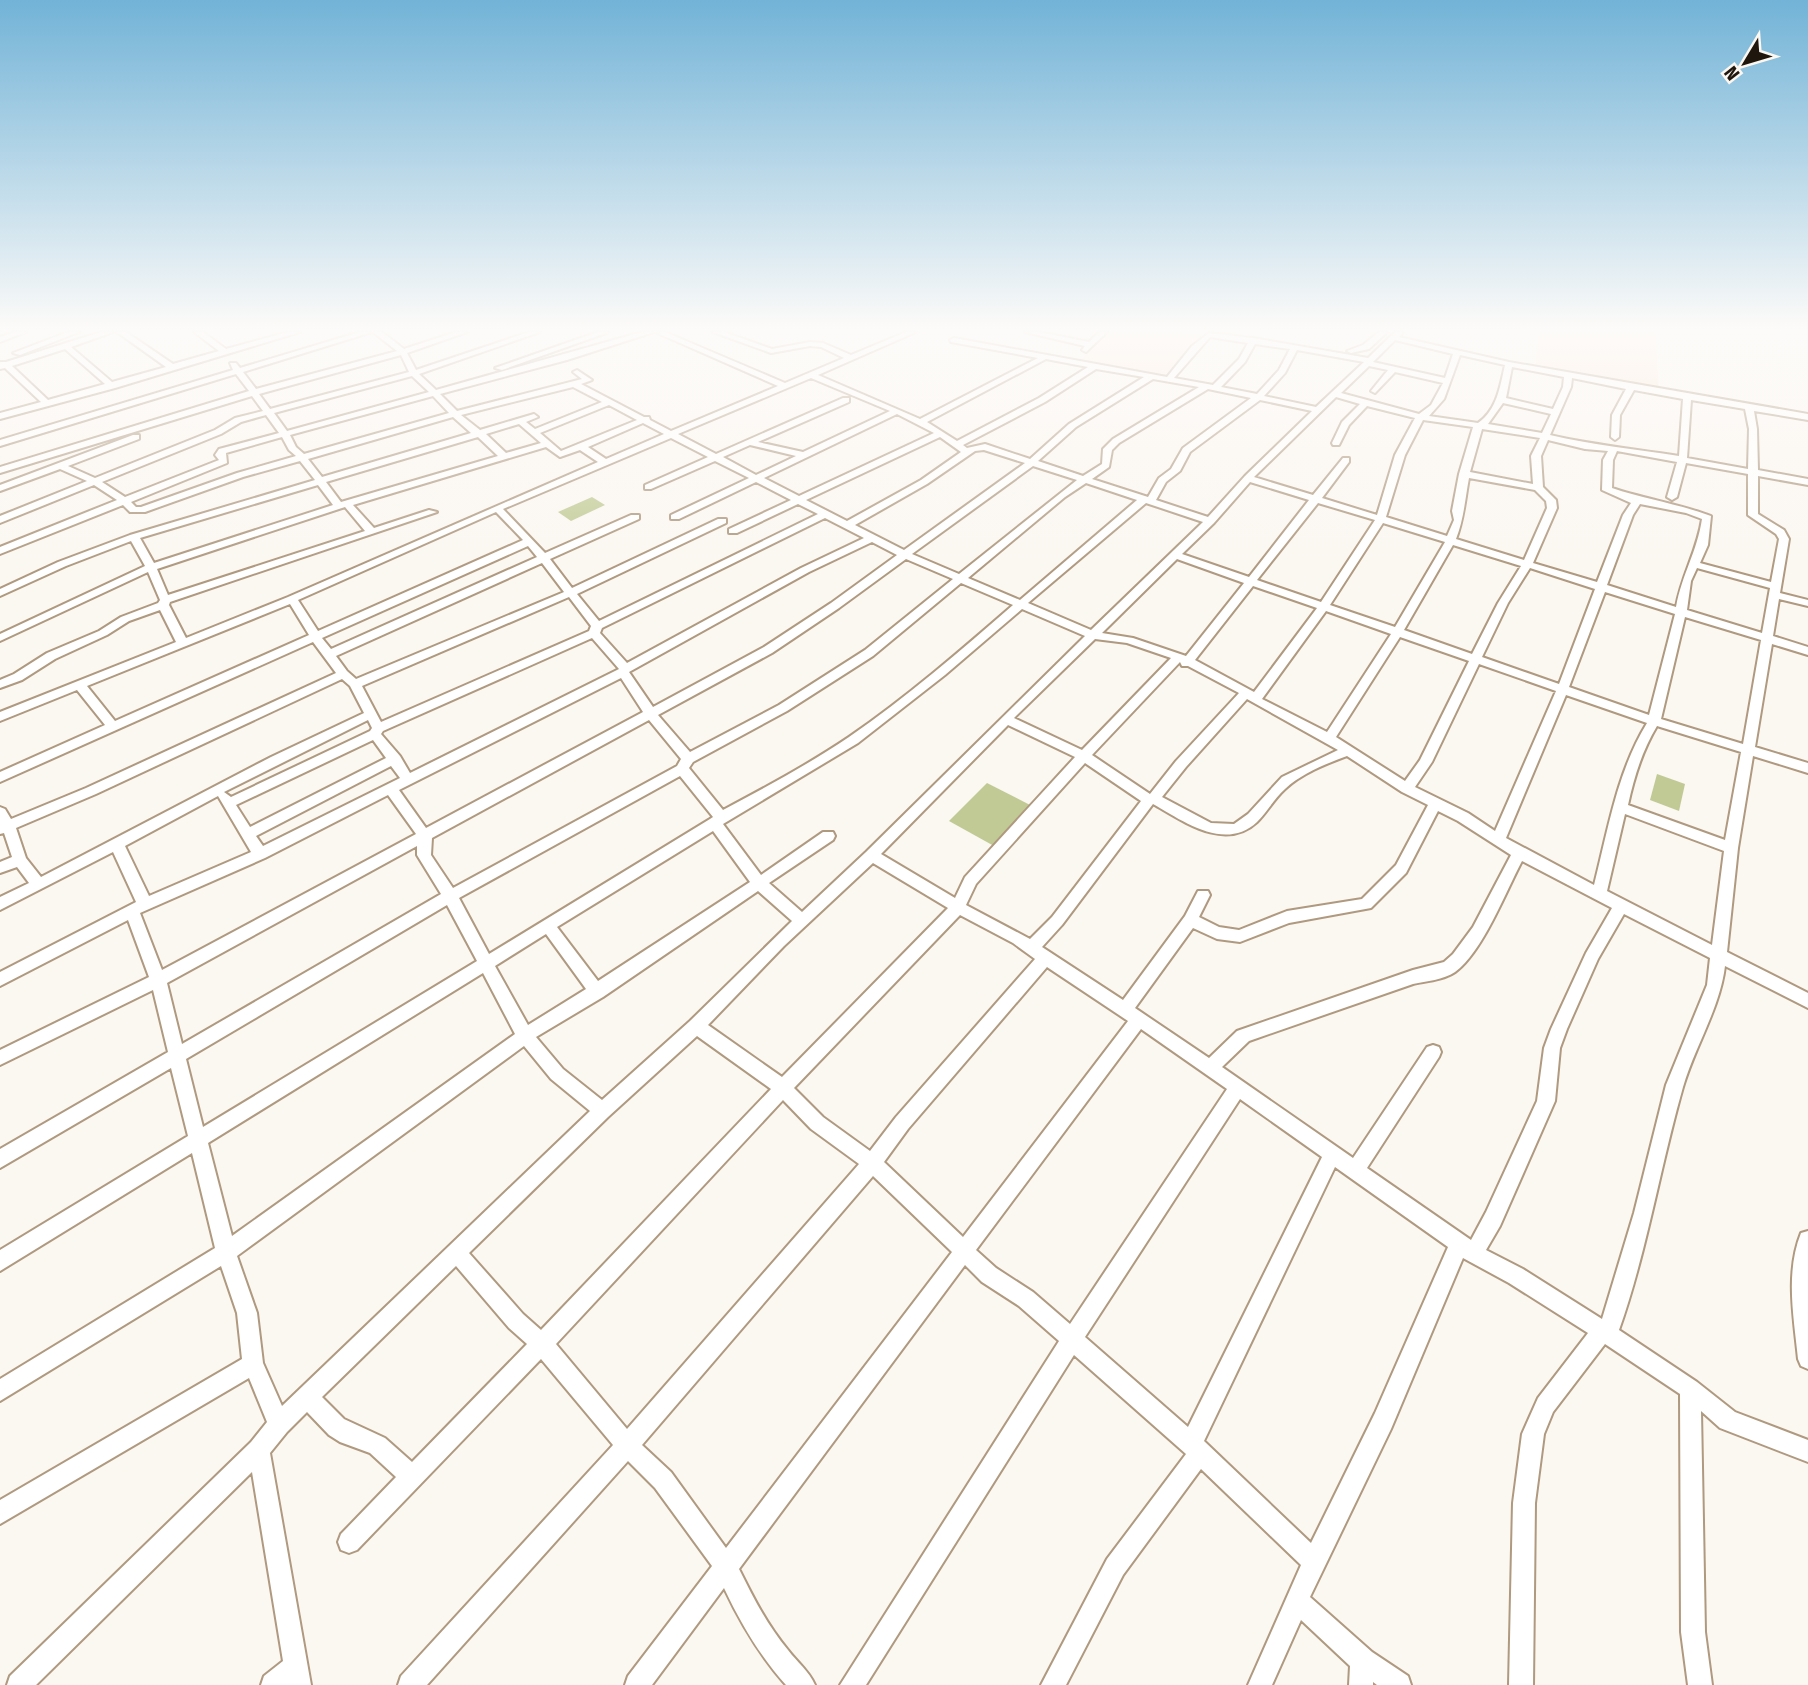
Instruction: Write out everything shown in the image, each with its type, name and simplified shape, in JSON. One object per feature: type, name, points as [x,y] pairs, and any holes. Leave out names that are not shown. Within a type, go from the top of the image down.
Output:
[{"type":"street","points":[[0,416],[19,411]]},
{"type":"street","points":[[78,411],[84,418],[97,452]]},
{"type":"street","points":[[0,443],[108,411]]},
{"type":"street","points":[[0,470],[192,411]]},
{"type":"street","points":[[0,520],[218,432],[238,420],[268,411],[292,448],[370,530]]},
{"type":"street","points":[[0,551],[224,461],[220,455],[222,451],[370,411]]},
{"type":"street","points":[[453,411],[470,429],[480,434],[505,457]]},
{"type":"street","points":[[62,466],[96,482],[134,510],[142,510],[205,486],[474,411]]},
{"type":"street","points":[[535,432],[588,411]]},
{"type":"street","points":[[628,411],[646,419],[670,436],[849,524],[902,554],[1093,635],[1129,640],[1182,660],[1350,750],[1407,789],[1519,853],[1600,893],[1720,959],[1808,1002]]},
{"type":"street","points":[[0,717],[292,598],[496,508],[729,411]]},
{"type":"street","points":[[648,487],[821,411]]},
{"type":"street","points":[[892,411],[958,444],[966,453]]},
{"type":"street","points":[[919,423],[942,411]]},
{"type":"street","points":[[958,444],[1022,411]]},
{"type":"street","points":[[0,1058],[158,979],[425,837],[796,633],[864,588],[902,554],[1031,463],[1048,443],[1096,411]]},
{"type":"street","points":[[0,1159],[450,896],[736,735],[841,671],[889,637],[1062,495],[1106,465],[1108,449],[1116,441],[1169,411]]},
{"type":"street","points":[[0,1261],[870,727],[1148,500],[1162,480],[1175,471],[1186,450],[1240,411]]},
{"type":"street","points":[[19,1685],[259,1450],[279,1424],[307,1396],[602,1111],[696,1026],[801,920],[871,856],[1006,719],[1210,521],[1248,478],[1316,411]]},
{"type":"street","points":[[1336,443],[1345,424],[1358,411]]},
{"type":"street","points":[[1397,411],[1420,417],[1808,482]]},
{"type":"street","points":[[410,1685],[459,1634],[872,1163],[1039,953],[1057,921],[1151,799],[1181,764],[1251,696],[1324,606],[1380,520],[1400,455],[1420,417],[1430,411]]},
{"type":"street","points":[[1329,738],[1398,631],[1450,542],[1459,520],[1457,511],[1464,474],[1478,427],[1488,420],[1494,411]]},
{"type":"street","points":[[1538,488],[1536,456],[1555,412],[1549,411]]},
{"type":"street","points":[[1615,437],[1618,411]]},
{"type":"street","points":[[1672,497],[1682,460],[1686,411]]},
{"type":"street","points":[[1521,1685],[1524,1503],[1533,1434],[1545,1405],[1603,1331],[1610,1327],[1643,1213],[1675,1085],[1715,985],[1720,959],[1731,848],[1750,750],[1784,539],[1780,532],[1753,515],[1753,429],[1750,411]]},
{"type":"street","points":[[1770,411],[1808,417]]},
{"type":"street","points":[[676,517],[895,412]]},
{"type":"street","points":[[0,593],[62,564],[134,537],[534,417]]},
{"type":"street","points":[[0,488],[159,428],[167,423],[168,418]]},
{"type":"street","points":[[521,422],[562,454],[646,419]]},
{"type":"street","points":[[733,531],[939,434]]},
{"type":"street","points":[[749,442],[803,455]]},
{"type":"street","points":[[0,638],[151,567],[547,444]]},
{"type":"street","points":[[580,447],[605,462]]},
{"type":"street","points":[[849,524],[924,482],[966,453],[985,447],[1210,521]]},
{"type":"street","points":[[1600,893],[1620,807],[1640,744],[1654,720],[1686,581],[1703,545],[1707,518],[1689,511],[1635,500],[1606,489],[1608,460],[1613,450]]},
{"type":"street","points":[[349,1542],[542,1344],[958,907],[970,881],[1084,756],[1182,660],[1202,646],[1346,460]]},
{"type":"street","points":[[1407,789],[1426,762],[1503,603],[1527,564],[1552,508],[1551,500],[1538,488],[1464,474]]},
{"type":"street","points":[[1248,478],[1808,651]]},
{"type":"street","points":[[1498,839],[1563,688],[1635,500]]},
{"type":"street","points":[[496,508],[530,541],[625,671],[758,882],[801,920]]},
{"type":"street","points":[[0,684],[18,677],[51,656],[97,636],[125,619],[164,603],[370,530],[432,512]]},
{"type":"street","points":[[229,803],[595,630],[825,514]]},
{"type":"street","points":[[330,654],[635,517]]},
{"type":"street","points":[[355,684],[570,593],[722,522]]},
{"type":"street","points":[[134,537],[151,567],[182,642]]},
{"type":"street","points":[[0,979],[139,907],[260,854],[625,671],[804,570],[872,538]]},
{"type":"street","points":[[0,777],[530,541]]},
{"type":"street","points":[[1175,555],[1654,720],[1808,768]]},
{"type":"street","points":[[1693,564],[1808,603]]},
{"type":"street","points":[[292,598],[315,636],[343,674],[355,684],[377,731],[407,779]]},
{"type":"street","points":[[4,827],[91,791],[343,674]]},
{"type":"street","points":[[79,685],[112,726]]},
{"type":"street","points":[[0,904],[117,845],[295,748],[369,715]]},
{"type":"street","points":[[1006,719],[1084,756],[1151,799],[1208,827],[1228,830],[1251,822],[1262,803],[1284,782],[1326,759],[1350,750]]},
{"type":"street","points":[[247,834],[395,759]]},
{"type":"street","points":[[391,789],[425,837],[424,855],[450,896],[525,1035],[557,1074],[602,1111]]},
{"type":"street","points":[[220,790],[260,854]]},
{"type":"street","points":[[1190,920],[1217,933],[1240,936],[1287,917],[1366,904],[1401,869],[1435,804]]},
{"type":"street","points":[[1620,807],[1731,848]]},
{"type":"street","points":[[0,812],[20,860],[38,886]]},
{"type":"street","points":[[0,1391],[226,1252],[525,1035],[597,992],[828,836]]},
{"type":"street","points":[[117,845],[139,907],[226,1252],[247,1313],[253,1364],[279,1424]]},
{"type":"street","points":[[1210,1068],[1243,1036],[1413,977],[1435,974],[1450,967],[1461,957],[1473,938],[1519,853]]},
{"type":"street","points":[[871,856],[899,869],[958,907],[1039,953],[1238,1087],[1466,1249],[1516,1276],[1603,1331],[1690,1389],[1728,1420],[1808,1451]]},
{"type":"street","points":[[0,868],[20,860]]},
{"type":"street","points":[[637,1685],[725,1565],[965,1253],[1132,1015],[1203,895]]},
{"type":"street","points":[[1260,1685],[1314,1562],[1466,1249],[1493,1219],[1546,1101],[1552,1048],[1559,1029],[1591,957],[1621,906]]},
{"type":"street","points":[[548,926],[597,992]]},
{"type":"street","points":[[696,1026],[783,1088],[817,1123],[872,1163],[989,1275],[1026,1299],[1195,1448],[1314,1562]]},
{"type":"street","points":[[1356,1169],[1433,1052]]},
{"type":"street","points":[[852,1685],[1071,1341],[1238,1087]]},
{"type":"street","points":[[1053,1685],[1115,1567],[1195,1448],[1333,1153]]},
{"type":"street","points":[[1808,1232],[1801,1277],[1808,1359]]},
{"type":"street","points":[[456,1252],[516,1321],[542,1344],[626,1444],[663,1480],[725,1565],[751,1619],[779,1659],[803,1685]]},
{"type":"street","points":[[0,1513],[253,1364]]},
{"type":"street","points":[[1690,1389],[1693,1632],[1700,1685]]},
{"type":"street","points":[[307,1396],[347,1434],[366,1439],[397,1459],[410,1477]]},
{"type":"street","points":[[259,1450],[297,1677],[273,1685]]},
{"type":"street","points":[[1297,1601],[1362,1673],[1399,1685]]},
{"type":"green space","points":[[592,497],[605,505],[571,521],[558,512]]},
{"type":"green space","points":[[1657,774],[1685,784],[1679,811],[1650,800]]},
{"type":"green space","points":[[987,783],[1032,806],[994,846],[949,821]]}]
